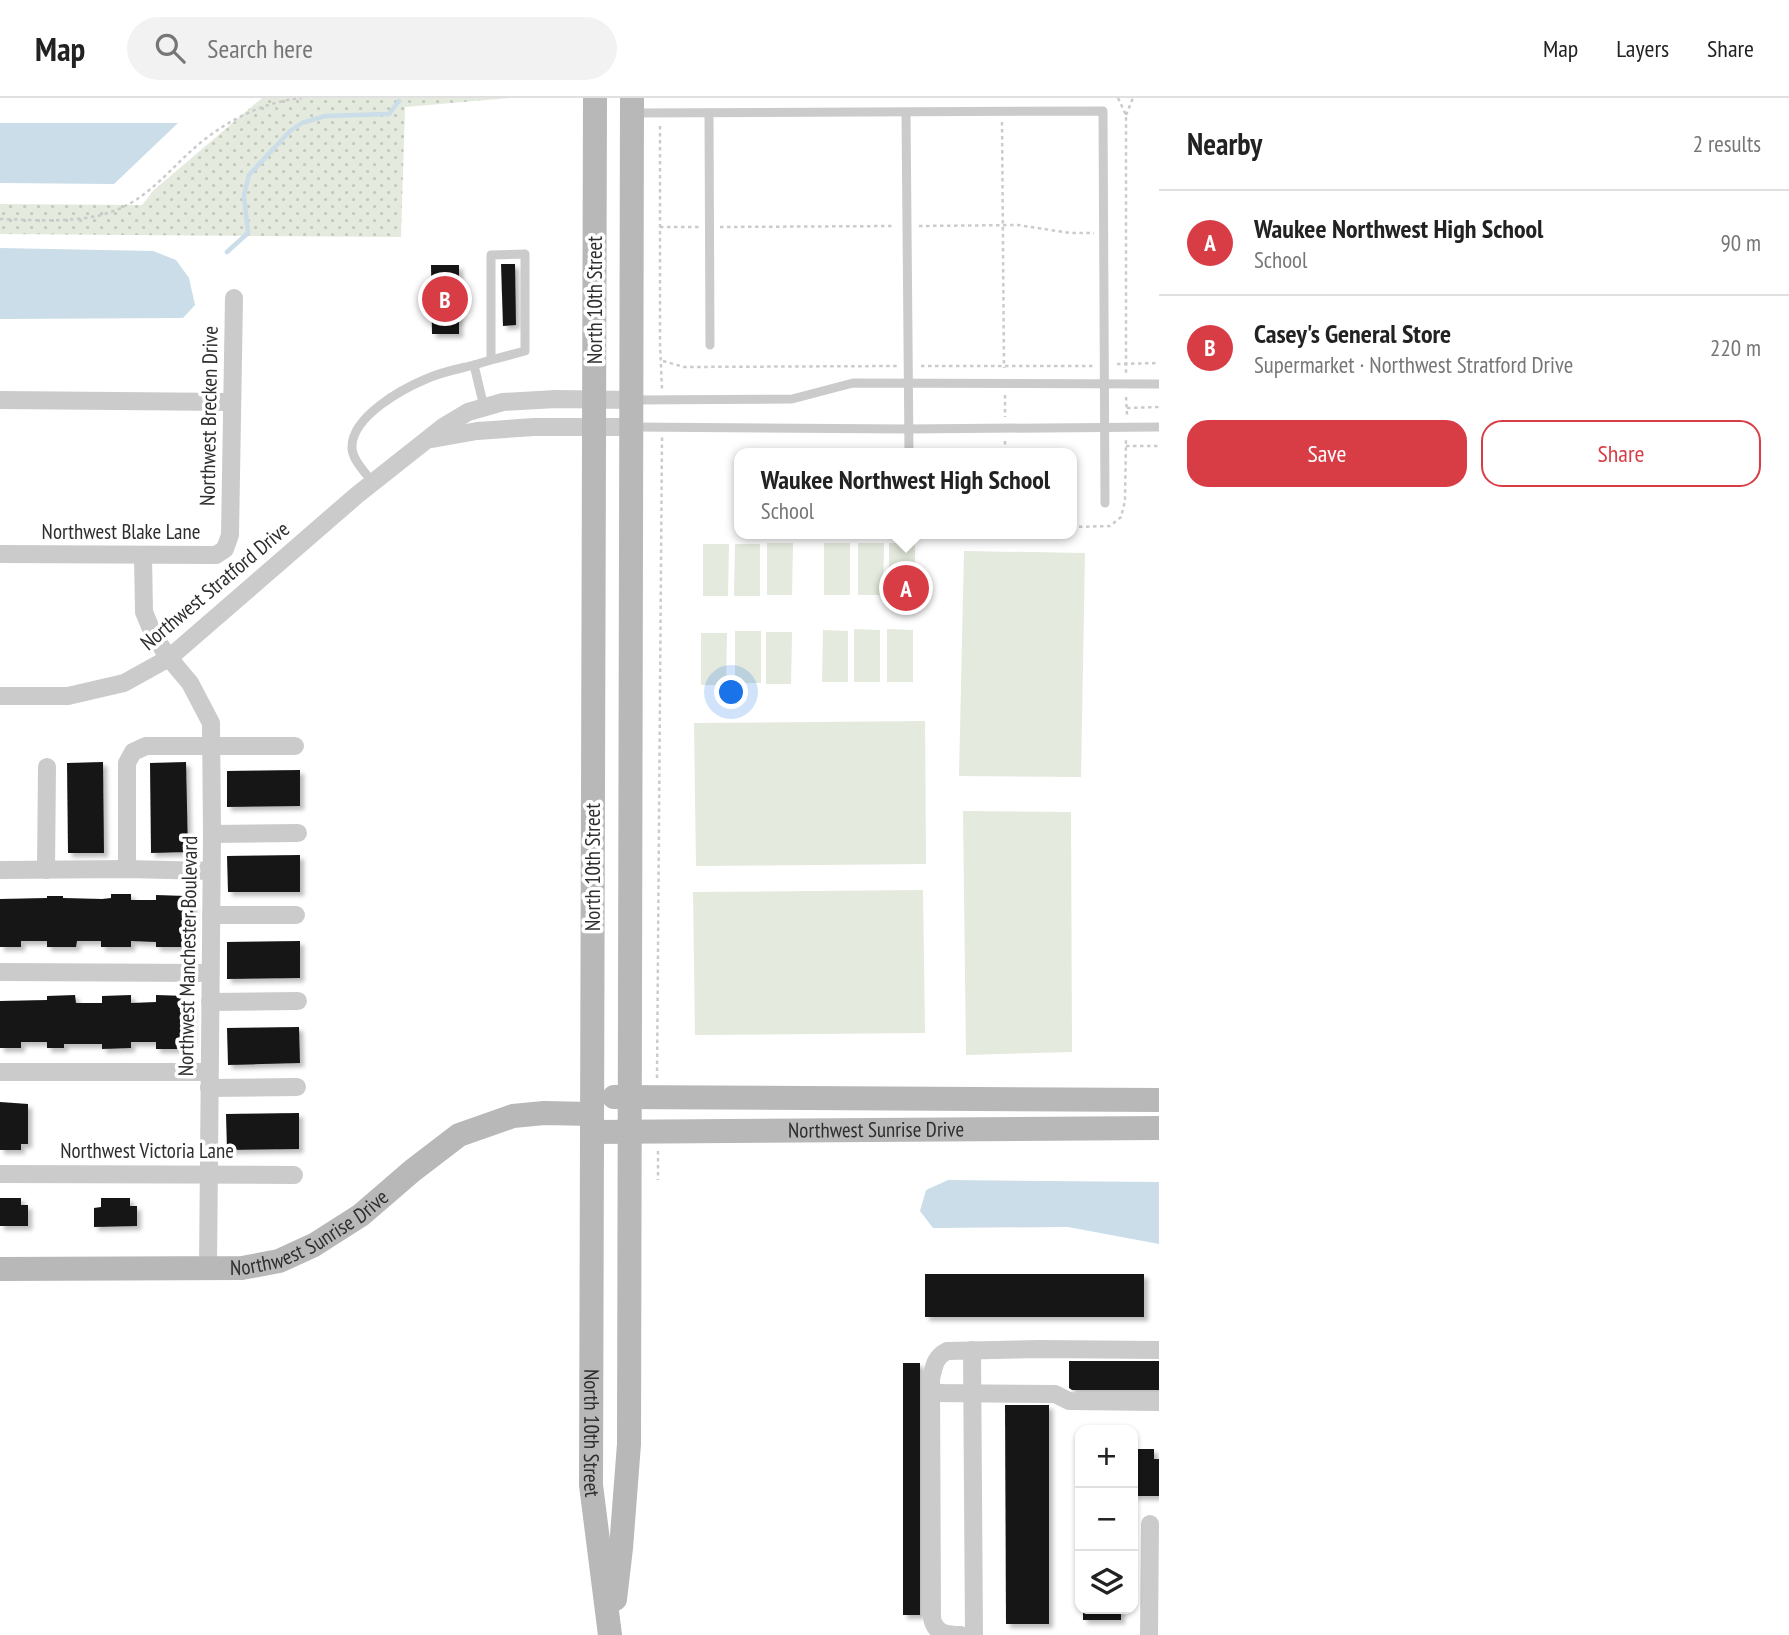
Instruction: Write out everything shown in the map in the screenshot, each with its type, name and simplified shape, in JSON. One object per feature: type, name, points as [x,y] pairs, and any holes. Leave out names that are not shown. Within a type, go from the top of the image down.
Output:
[{"type":"main road","name":"North 10th Street","points":[[596,98],[592,1485],[610,1635]]},
{"type":"main road","name":"North 10th Street","points":[[610,1635],[621,1548],[629,1444],[631,106]]},
{"type":"main road","name":"Northwest Sunrise Drive","points":[[592,1114],[630,1097],[1159,1100]]},
{"type":"main road","name":"Northwest Sunrise Drive","points":[[0,1269],[242,1268],[279,1261],[314,1245],[360,1215],[459,1135],[513,1116],[544,1113],[592,1114],[630,1132],[1159,1128]]},
{"type":"street","name":"Northwest Brecken Drive","points":[[230,535],[234,298]]},
{"type":"street","points":[[0,400],[232,402]]},
{"type":"street","name":"Northwest Stratford Drive","points":[[0,696],[68,696],[124,683],[169,658],[373,483],[443,427],[468,412],[503,401],[631,400]]},
{"type":"street","points":[[428,439],[534,426],[631,427]]},
{"type":"street","name":"Northwest Blake Lane","points":[[0,554],[216,555],[225,549],[230,535]]},
{"type":"street","name":"Northwest Manchester Boulevard","points":[[143,555],[144,612],[155,636],[190,684],[211,723],[208,1268]]},
{"type":"street","points":[[127,869],[127,763],[133,752],[146,747],[295,746]]},
{"type":"street","points":[[46,870],[47,767]]},
{"type":"street","points":[[212,834],[298,833]]},
{"type":"street","points":[[0,870],[211,871]]},
{"type":"street","points":[[211,915],[296,915]]},
{"type":"street","points":[[0,972],[210,973]]},
{"type":"street","points":[[210,1002],[298,1001]]},
{"type":"street","points":[[0,1072],[209,1080],[297,1087]]},
{"type":"street","name":"Northwest Victoria Lane","points":[[0,1174],[294,1175]]},
{"type":"street","points":[[961,1635],[944,1634],[937,1630],[932,1618],[931,1379],[940,1355],[947,1351],[972,1350],[1159,1350]]},
{"type":"street","points":[[972,1350],[974,1635]]},
{"type":"street","points":[[931,1393],[1055,1394],[1069,1401],[1159,1402]]},
{"type":"street","points":[[1147,1523],[1149,1635]]},
{"type":"lane","points":[[631,106],[660,113],[709,114],[1103,111],[1105,503]]},
{"type":"lane","points":[[906,113],[909,448]]},
{"type":"lane","points":[[709,114],[710,345]]},
{"type":"lane","points":[[373,483],[355,457],[352,446],[362,420],[388,400],[427,378],[525,351],[525,254],[491,255],[491,360]]},
{"type":"lane","points":[[474,365],[484,407]]},
{"type":"lane","points":[[631,400],[792,399],[853,383],[1159,384]]},
{"type":"lane","points":[[631,427],[1159,427]]},
{"type":"path","points":[[0,219],[80,218],[110,213],[144,194],[195,148],[231,121],[286,100],[302,98]]},
{"type":"path","points":[[1118,98],[1126,115]]},
{"type":"path","points":[[1133,98],[1126,115],[1126,446],[1159,446]]},
{"type":"path","points":[[1002,112],[1005,448]]},
{"type":"path","points":[[660,113],[662,400]]},
{"type":"path","points":[[660,227],[1018,225],[1070,233],[1104,233]]},
{"type":"path","points":[[662,361],[684,367],[1104,366],[1159,363]]},
{"type":"path","points":[[1127,408],[1159,407]]},
{"type":"path","points":[[657,1078],[662,428]]},
{"type":"shaded area","points":[[262,98],[510,98],[405,107],[401,237],[0,234],[0,204],[142,205],[154,190]]},
{"type":"shaded area","points":[[767,543],[793,543],[792,595],[767,595]]},
{"type":"shaded area","points":[[824,543],[850,543],[850,595],[824,595]]},
{"type":"shaded area","points":[[858,543],[884,543],[883,595],[858,595]]},
{"type":"shaded area","points":[[889,543],[915,543],[915,595],[889,595]]},
{"type":"shaded area","points":[[703,544],[729,544],[728,596],[703,596]]},
{"type":"shaded area","points":[[735,544],[760,544],[760,596],[734,596]]},
{"type":"shaded area","points":[[964,551],[1085,553],[1081,777],[959,776]]},
{"type":"shaded area","points":[[854,629],[880,630],[880,682],[854,682]]},
{"type":"shaded area","points":[[887,629],[913,630],[913,682],[887,682]]},
{"type":"shaded area","points":[[823,630],[848,631],[848,682],[822,682]]},
{"type":"shaded area","points":[[735,631],[761,631],[761,683],[735,683]]},
{"type":"shaded area","points":[[766,632],[792,632],[791,684],[766,684]]},
{"type":"shaded area","points":[[701,633],[727,633],[726,685],[701,685]]},
{"type":"shaded area","points":[[925,721],[926,864],[696,866],[694,723]]},
{"type":"shaded area","points":[[963,811],[1071,812],[1072,1052],[966,1055]]},
{"type":"shaded area","points":[[923,890],[925,1033],[695,1035],[693,892]]},
{"type":"water","points":[[0,123],[178,123],[114,184],[0,183]]},
{"type":"water","points":[[0,248],[153,251],[176,260],[189,278],[195,305],[183,318],[0,319]]},
{"type":"water","points":[[948,1180],[1159,1182],[1159,1244],[1068,1227],[933,1228],[920,1211],[926,1190]]},
{"type":"building","points":[[501,264],[515,264],[516,325],[503,326]]},
{"type":"building","points":[[431,265],[459,265],[459,334],[432,334]]},
{"type":"building","points":[[103,762],[104,853],[68,853],[67,763]]},
{"type":"building","points":[[186,762],[188,852],[151,853],[150,763]]},
{"type":"building","points":[[300,770],[300,806],[227,807],[227,771]]},
{"type":"building","points":[[300,855],[300,892],[228,892],[227,856]]},
{"type":"building","points":[[111,894],[131,894],[131,900],[156,900],[156,895],[186,896],[186,903],[193,903],[192,940],[186,940],[186,947],[156,947],[156,942],[131,941],[131,947],[101,947],[101,941],[77,941],[76,947],[47,947],[47,941],[21,941],[21,947],[0,947],[0,899],[63,896],[102,899],[111,898]]},
{"type":"building","points":[[300,941],[300,978],[227,979],[227,942]]},
{"type":"building","points":[[75,995],[76,1003],[102,1003],[102,996],[131,995],[131,1003],[156,1002],[156,995],[186,996],[186,1002],[192,1002],[192,1042],[186,1042],[186,1049],[156,1049],[156,1042],[131,1042],[131,1048],[102,1049],[102,1044],[64,1044],[64,1048],[47,1048],[47,1042],[21,1042],[21,1048],[0,1048],[0,1001],[47,1000],[47,996]]},
{"type":"building","points":[[299,1027],[300,1063],[228,1065],[227,1028]]},
{"type":"building","points":[[0,1102],[28,1104],[28,1144],[21,1144],[21,1150],[0,1150]]},
{"type":"building","points":[[299,1113],[299,1149],[227,1150],[226,1114]]},
{"type":"building","points":[[0,1198],[21,1198],[21,1205],[28,1205],[28,1226],[0,1226]]},
{"type":"building","points":[[101,1198],[130,1198],[130,1206],[137,1206],[137,1226],[94,1227],[94,1208],[101,1207]]},
{"type":"building","points":[[925,1274],[1144,1274],[1144,1317],[925,1317]]},
{"type":"building","points":[[1069,1361],[1159,1361],[1159,1390],[1072,1390],[1069,1388]]},
{"type":"building","points":[[903,1363],[920,1363],[920,1615],[903,1615]]},
{"type":"building","points":[[1005,1405],[1049,1405],[1049,1624],[1006,1624]]},
{"type":"building","points":[[1138,1449],[1154,1449],[1154,1459],[1159,1459],[1159,1496],[1138,1496]]},
{"type":"building","points":[[1083,1614],[1121,1614],[1121,1620],[1083,1620]]},
{"type":"waterway","points":[[227,252],[248,233],[244,195],[249,175],[290,131],[302,123],[325,116],[389,114],[399,101]]},
{"type":"place","name":"Casey's General Store","points":[[445,299]]},
{"type":"place","name":"Waukee Northwest High School","points":[[906,588]]}]
